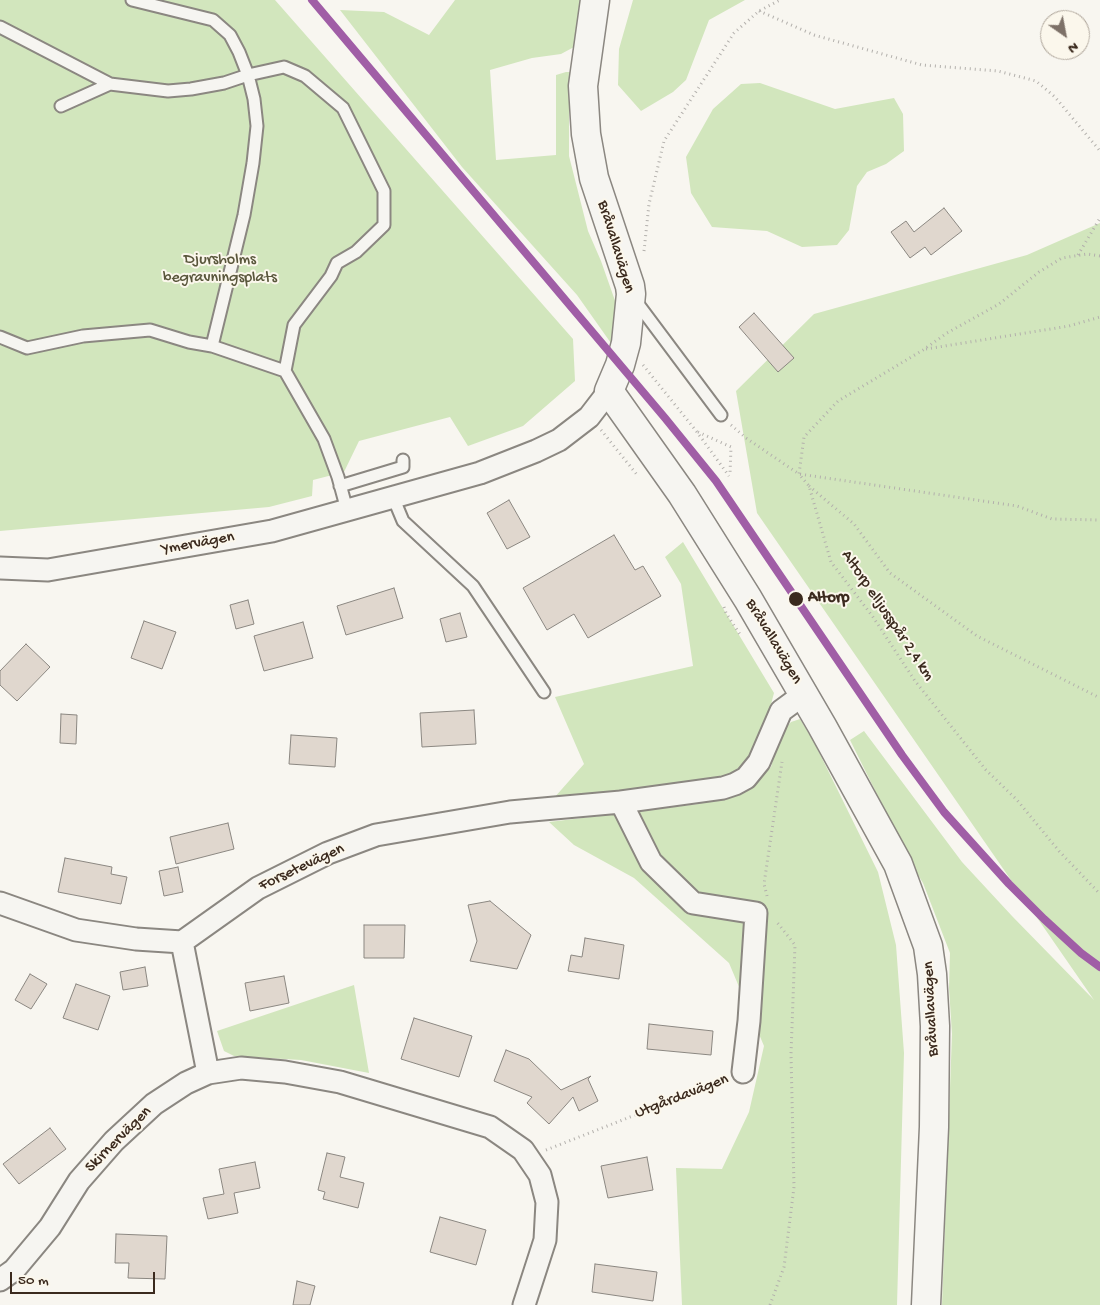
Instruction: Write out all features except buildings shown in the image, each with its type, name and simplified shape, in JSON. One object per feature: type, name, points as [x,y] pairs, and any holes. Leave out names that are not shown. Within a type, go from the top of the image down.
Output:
[{"type":"street","name":"Bråvallavägen","points":[[595,0],[584,86],[586,134],[594,178],[630,290],[626,343],[609,391],[682,494],[804,694],[898,864],[928,946],[932,974],[935,1026],[934,1127],[926,1305]]},
{"type":"street","name":"Ymervägen","points":[[0,568],[48,570],[272,530],[480,473],[559,440],[589,417],[609,391]]},
{"type":"street","name":"Forsetevägen","points":[[182,942],[258,888],[328,853],[376,835],[510,812],[621,802],[723,788],[735,784],[746,778],[759,762],[781,711],[804,694]]},
{"type":"street","points":[[621,802],[651,862],[693,903],[765,909]]},
{"type":"street","points":[[0,903],[76,930],[136,939],[182,942],[208,1073],[242,1068],[285,1072],[340,1082],[490,1127],[523,1150],[540,1176],[547,1202],[545,1240],[524,1305]]},
{"type":"street","name":"Utgårdavägen","points":[[743,1072],[765,909]]},
{"type":"street","name":"Skirnervägen","points":[[0,1280],[14,1270],[50,1227],[79,1181],[114,1141],[154,1104],[186,1083],[208,1073]]},
{"type":"lane","points":[[132,0],[213,20],[230,34],[248,75],[254,99],[258,126],[253,164],[244,216],[212,346]]},
{"type":"lane","points":[[0,27],[110,84],[168,91],[192,90],[284,67],[305,76],[343,108],[384,191],[384,225],[356,252],[336,263],[331,276],[294,325],[285,371]]},
{"type":"lane","points":[[61,106],[110,84]]},
{"type":"lane","points":[[630,290],[721,415]]},
{"type":"lane","points":[[0,337],[26,348],[83,336],[150,330],[189,342],[212,346],[285,371],[324,438],[347,510]]},
{"type":"lane","points":[[340,486],[403,467],[403,460]]},
{"type":"lane","points":[[393,497],[403,521],[473,586],[544,692]]},
{"type":"path","points":[[630,290],[642,275],[649,204],[664,141],[734,33],[759,11],[780,0]]},
{"type":"path","points":[[759,11],[814,35],[922,65],[998,70],[1036,81],[1055,97],[1100,151]]},
{"type":"path","points":[[1078,255],[1100,218]]},
{"type":"path","points":[[799,474],[804,436],[838,401],[923,350],[947,333],[999,304],[1039,272],[1062,258],[1088,254],[1100,256]]},
{"type":"path","points":[[923,350],[1069,326],[1100,317]]},
{"type":"path","points":[[626,343],[730,475],[731,447],[697,432]]},
{"type":"path","points":[[721,415],[746,438],[799,474],[1017,506],[1052,519],[1100,520]]},
{"type":"path","name":"Altorp elljusspår 2,4 km","points":[[799,474],[809,486],[831,562],[873,617],[915,682],[986,770],[1017,800],[1059,851],[1100,894]]},
{"type":"path","points":[[809,486],[854,524],[890,574],[977,636],[1100,698]]},
{"type":"path","points":[[770,1305],[784,1267],[794,1187],[791,1054],[795,945],[765,909],[764,884],[782,755]]},
{"type":"path","name":"Utgårdavägen","points":[[528,1157],[743,1072]]},
{"type":"green space","name":"Djursholms begravningsplats","points":[[0,0],[275,0],[573,339],[575,381],[523,426],[468,446],[450,417],[359,441],[344,472],[313,480],[312,496],[269,507],[0,531]]},
{"type":"green space","points":[[455,0],[582,0],[584,13],[574,47],[561,54],[532,58],[490,70],[496,160],[556,155],[556,75],[573,72],[569,103],[569,156],[588,231],[619,312],[613,346],[577,295],[462,167],[340,10],[384,12],[429,35]]},
{"type":"green space","points":[[633,0],[745,0],[709,20],[686,80],[673,92],[641,111],[618,85],[619,49]]},
{"type":"green space","points":[[760,83],[835,109],[894,98],[903,114],[904,151],[886,164],[867,172],[857,186],[849,230],[837,245],[802,247],[767,231],[712,227],[691,193],[686,157],[713,109],[741,84]]},
{"type":"green space","points":[[1100,223],[1100,1305],[942,1305],[952,1034],[949,988],[950,953],[923,883],[913,867],[850,740],[864,731],[962,862],[1094,1000],[757,513],[736,391],[814,314],[1027,255]]},
{"type":"green space","points":[[683,542],[774,693],[762,738],[746,761],[732,774],[675,787],[554,798],[584,764],[555,697],[693,666],[681,584],[665,557]]},
{"type":"green space","points":[[800,719],[814,742],[878,872],[896,945],[904,1053],[897,1305],[682,1305],[676,1168],[722,1169],[749,1112],[764,1046],[729,963],[634,878],[574,845],[549,822],[698,804],[748,790],[771,767],[780,734],[791,722]]},
{"type":"green space","points":[[354,985],[369,1073],[301,1060],[234,1056],[224,1051],[217,1031]]},
{"type":"transit line","points":[[312,0],[716,481],[902,755],[944,812],[1009,884],[1044,919],[1081,953],[1100,967]]},
{"type":"place","name":"Altorp","points":[[796,599]]}]
